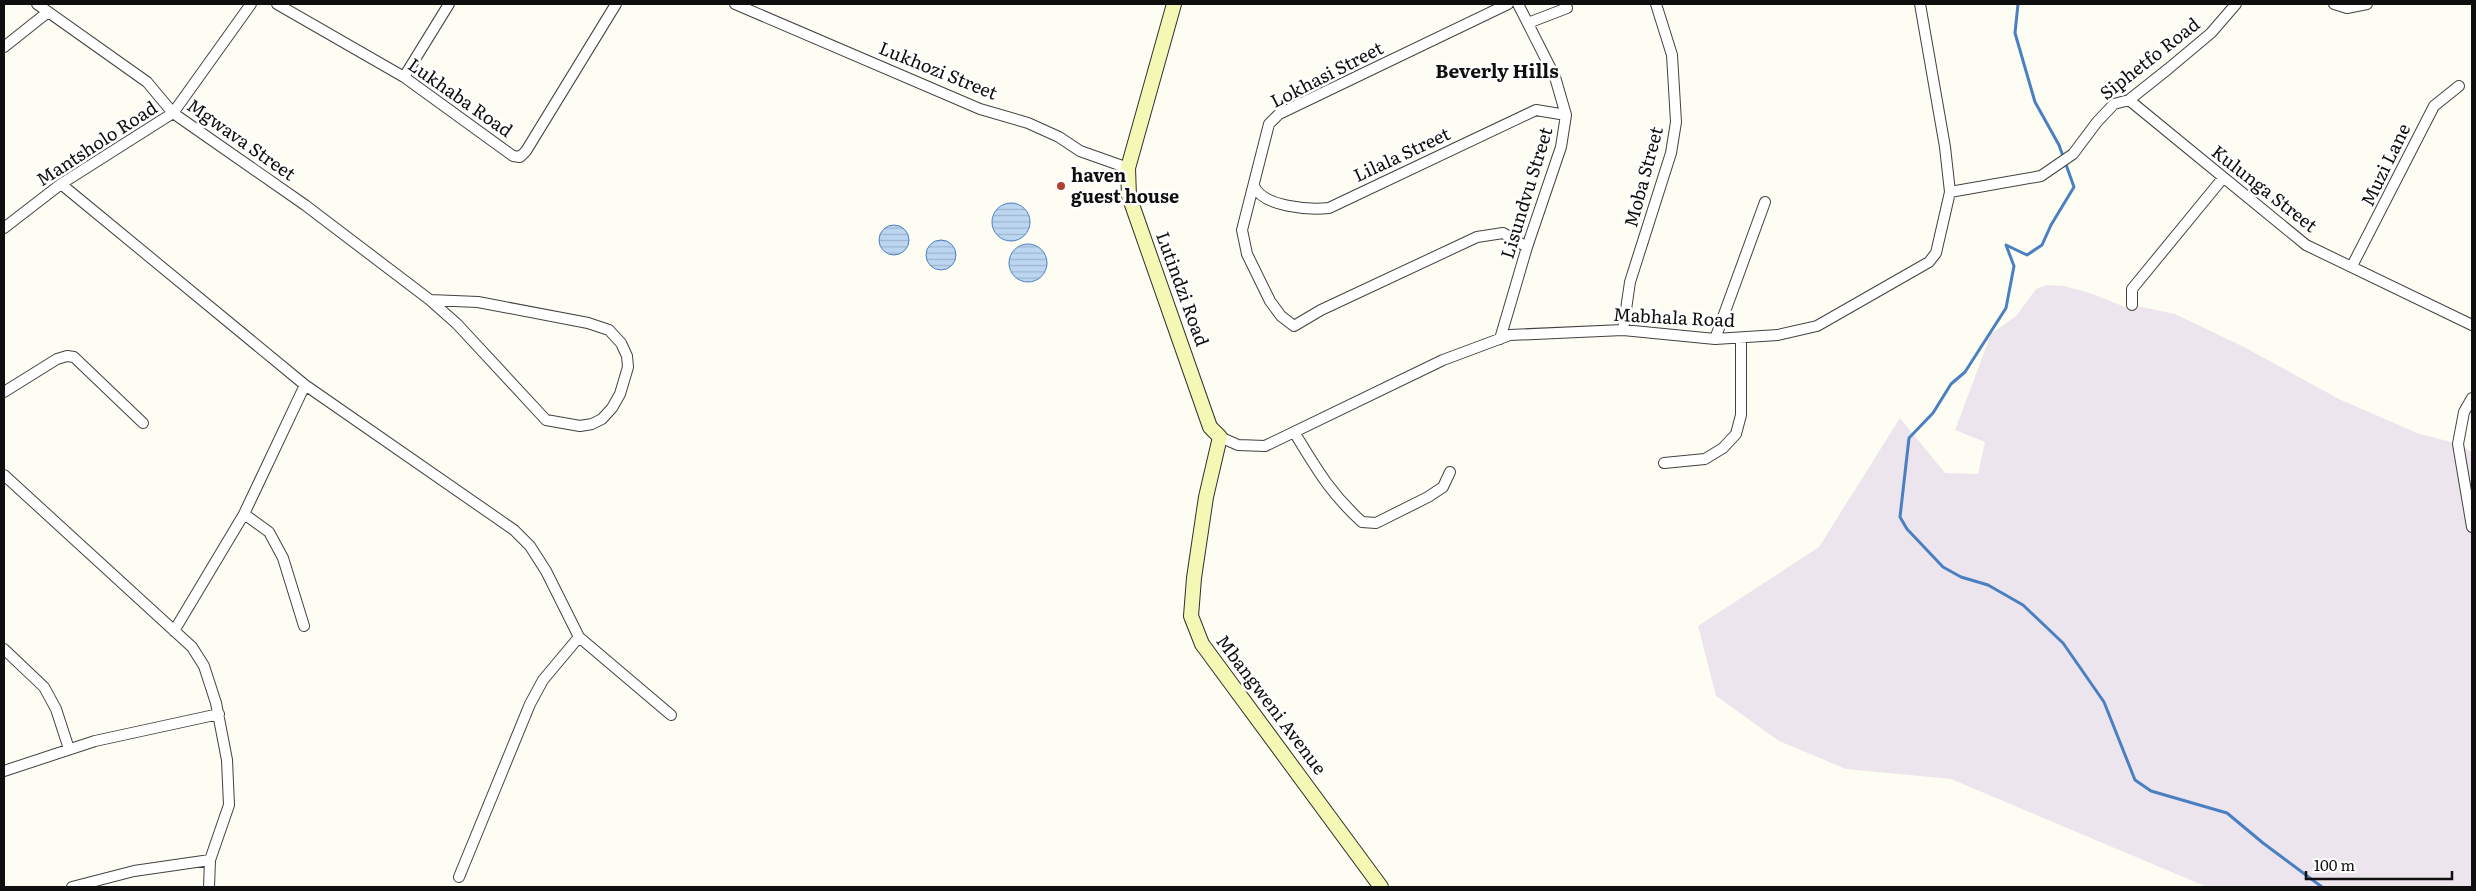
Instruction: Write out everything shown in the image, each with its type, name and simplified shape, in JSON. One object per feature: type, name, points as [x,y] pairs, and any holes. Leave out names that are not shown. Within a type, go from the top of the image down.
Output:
[{"type":"street","name":"Mgwava Street","points":[[38,4],[147,82],[173,113],[305,205],[430,300],[457,324],[546,420],[580,426],[592,424],[602,419],[612,408],[620,394],[628,367],[627,356],[622,343],[609,330],[588,322],[478,302],[430,300]]},
{"type":"street","name":"Mantsholo Road","points":[[4,228],[61,184],[173,113],[251,4]]},
{"type":"street","name":"Lukhaba Road","points":[[278,4],[404,77],[514,156],[520,157],[526,151],[616,4]]},
{"type":"street","points":[[404,77],[449,4]]},
{"type":"street","name":"Lukhozi Street","points":[[735,4],[980,109],[1028,123],[1059,137],[1080,151],[1128,168]]},
{"type":"street","name":"Lutindzi Road","points":[[1174,4],[1128,168],[1129,196],[1210,428],[1220,437]]},
{"type":"street","name":"Lokhasi Street","points":[[1508,4],[1279,114],[1269,124],[1242,230],[1247,254],[1270,301],[1281,316],[1294,326],[1321,310],[1477,237],[1503,233],[1526,247]]},
{"type":"street","name":"Lisundvu Street","points":[[1500,339],[1526,247],[1560,147],[1566,116],[1555,77],[1518,4]]},
{"type":"street","name":"Moba Street","points":[[1623,330],[1630,282],[1671,153],[1676,122],[1672,55],[1656,4]]},
{"type":"street","name":"Mabhala Road","points":[[1220,437],[1238,445],[1265,446],[1443,360],[1510,335],[1623,330],[1715,339],[1778,335],[1817,326],[1929,262],[1936,253],[1950,192],[1920,4]]},
{"type":"street","name":"Siphetfo Road","points":[[1950,192],[2041,176],[2074,154],[2114,104],[2129,100],[2211,33],[2236,4]]},
{"type":"street","points":[[2334,4],[2347,8],[2367,4]]},
{"type":"street","points":[[1528,23],[1567,8]]},
{"type":"street","points":[[4,47],[48,12]]},
{"type":"street","name":"Muzi Lane","points":[[2352,266],[2434,106],[2458,86]]},
{"type":"street","name":"Kulunga Street","points":[[2129,100],[2306,245],[2472,325]]},
{"type":"street","name":"Lilala Street","points":[[1254,186],[1256,191],[1267,200],[1301,208],[1329,208],[1536,110],[1566,116]]},
{"type":"street","points":[[2132,305],[2132,289],[2223,178]]},
{"type":"street","points":[[61,184],[305,385],[514,530],[530,546],[546,571],[578,637],[671,716]]},
{"type":"street","points":[[1715,339],[1765,202]]},
{"type":"street","points":[[1664,463],[1705,459],[1723,448],[1736,434],[1741,415],[1741,338]]},
{"type":"street","points":[[4,392],[57,358],[67,356],[81,361],[143,423]]},
{"type":"street","points":[[174,630],[244,514],[305,385]]},
{"type":"street","points":[[2472,398],[2464,412],[2458,444],[2472,527]]},
{"type":"street","points":[[1294,432],[1327,486],[1340,502],[1362,522],[1376,523],[1428,497],[1443,487],[1450,472]]},
{"type":"street","name":"Mbangweni Avenue","points":[[1220,437],[1206,497],[1194,578],[1191,616],[1202,644],[1381,887]]},
{"type":"street","points":[[4,475],[192,647],[204,666],[219,714],[227,760],[229,806],[210,860],[208,887]]},
{"type":"street","points":[[244,514],[269,532],[284,558],[304,626]]},
{"type":"street","points":[[459,877],[530,704],[543,680],[578,637]]},
{"type":"street","points":[[4,649],[44,687],[56,709],[69,749]]},
{"type":"street","points":[[4,771],[69,749],[219,714]]},
{"type":"street","points":[[72,887],[134,870],[210,860]]},
{"type":"shaded area","points":[[2047,285],[2064,286],[2090,293],[2125,307],[2132,305],[2175,314],[2244,347],[2339,399],[2417,433],[2458,444],[2472,452],[2472,887],[2207,887],[1951,779],[1846,769],[1779,741],[1716,696],[1698,626],[1819,547],[1900,418],[1945,473],[1978,474],[1985,442],[1955,430],[1991,334],[2016,316],[2036,289]]},
{"type":"water","points":[[1011,203],[1025,208],[1030,222],[1025,236],[1011,241],[997,236],[992,222],[997,208]]},
{"type":"water","points":[[894,225],[905,229],[909,240],[905,251],[894,255],[883,251],[879,240],[883,229]]},
{"type":"water","points":[[941,240],[952,244],[956,255],[952,266],[941,270],[930,266],[926,255],[930,244]]},
{"type":"water","points":[[1028,244],[1042,249],[1047,263],[1042,277],[1028,282],[1014,277],[1009,263],[1014,249]]},
{"type":"waterway","points":[[2018,4],[2015,33],[2035,102],[2059,145],[2074,187],[2051,225],[2042,245],[2027,255],[2006,245],[2014,266],[2006,308],[1965,372],[1951,384],[1933,413],[1909,438],[1900,517],[1907,529],[1943,567],[1961,577],[1988,585],[2023,605],[2063,643],[2104,702],[2135,780],[2151,791],[2227,813],[2263,843],[2322,887]]},
{"type":"place","name":"haven guest house","points":[[1061,186]]},
{"type":"district","name":"Beverly Hills","points":[[1497,71]]}]
